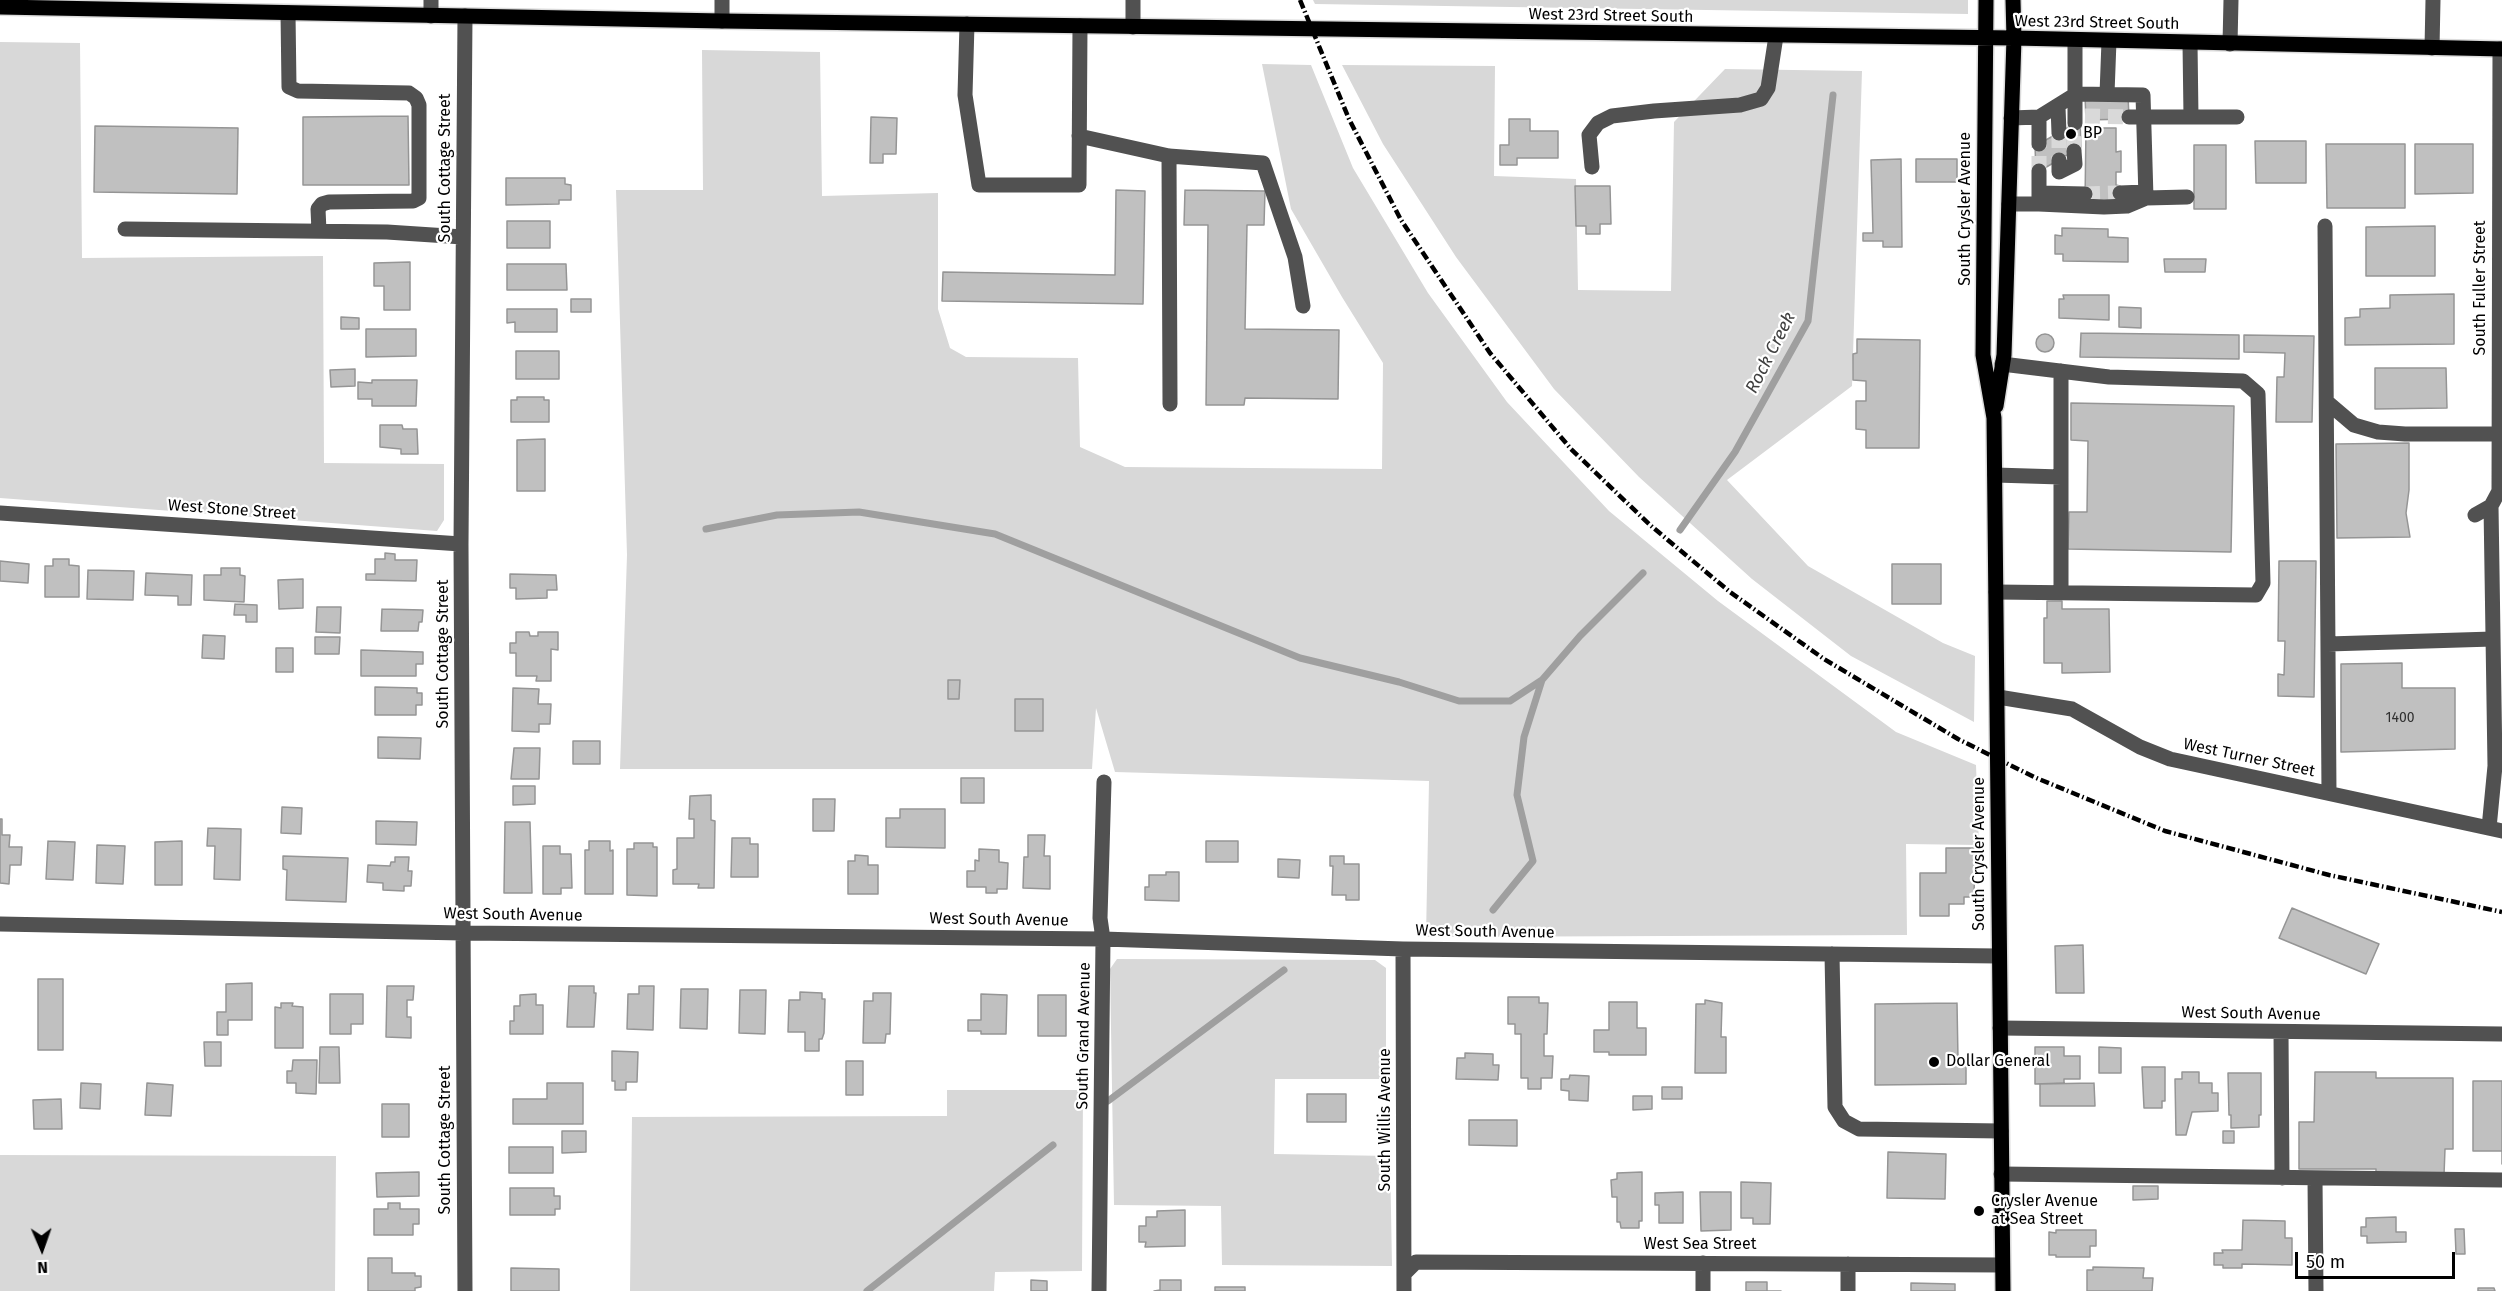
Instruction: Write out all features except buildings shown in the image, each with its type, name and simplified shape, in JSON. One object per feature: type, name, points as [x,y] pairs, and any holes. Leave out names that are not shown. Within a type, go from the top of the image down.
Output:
[{"type":"main road","name":"South Crysler Avenue","points":[[1986,0],[1983,356],[1994,418],[2002,1291]]},
{"type":"main road","name":"South Crysler Avenue","points":[[1994,418],[2002,364],[2014,38],[2013,0]]},
{"type":"main road","name":"West 23rd Street South","points":[[0,7],[113,5],[288,13],[317,7],[431,16],[2014,38],[2501,50]]},
{"type":"street","points":[[431,0],[431,16]]},
{"type":"street","points":[[722,0],[722,21]]},
{"type":"street","points":[[1133,0],[1133,27]]},
{"type":"street","points":[[2230,0],[2230,44]]},
{"type":"street","points":[[2432,48],[2433,0]]},
{"type":"street","points":[[288,13],[289,87],[298,91],[409,93],[420,105],[419,198],[413,201],[322,204],[318,209],[319,231]]},
{"type":"street","name":"South Cottage Street","points":[[465,16],[461,544],[465,1291]]},
{"type":"street","points":[[967,24],[965,95],[979,184],[1079,185],[1080,26]]},
{"type":"street","points":[[1592,167],[1589,135],[1598,123],[1612,116],[1740,105],[1761,99],[1768,88],[1776,36]]},
{"type":"street","points":[[2075,40],[2078,119]]},
{"type":"street","points":[[2107,94],[2109,41]]},
{"type":"street","points":[[2190,43],[2191,117]]},
{"type":"street","name":"South Fuller Street","points":[[2496,829],[2491,506],[2499,490],[2501,50]]},
{"type":"street","points":[[2011,118],[2039,117],[2076,94],[2143,95],[2136,117],[2146,195]]},
{"type":"street","points":[[2058,107],[2059,133]]},
{"type":"street","points":[[2039,117],[2039,144]]},
{"type":"street","points":[[2136,117],[2237,117]]},
{"type":"street","points":[[1079,136],[1168,156],[1263,163],[1295,257],[1303,306]]},
{"type":"street","points":[[2008,204],[2039,187],[2059,166],[2075,164],[2074,151]]},
{"type":"street","points":[[1168,156],[1170,404]]},
{"type":"street","points":[[2039,187],[2104,207],[2127,206],[2146,195]]},
{"type":"street","points":[[2039,187],[2085,194]]},
{"type":"street","points":[[2120,193],[2187,197]]},
{"type":"street","points":[[2325,226],[2329,793]]},
{"type":"street","points":[[125,229],[319,231],[463,237]]},
{"type":"street","points":[[1996,592],[2256,595],[2263,583],[2258,394],[2243,381],[2109,377],[2002,364]]},
{"type":"street","points":[[2061,371],[2061,592]]},
{"type":"street","points":[[2326,402],[2354,425],[2378,432],[2499,434]]},
{"type":"street","points":[[1995,476],[2061,477]]},
{"type":"street","points":[[2475,515],[2491,506]]},
{"type":"street","name":"West Stone Street","points":[[0,513],[461,544]]},
{"type":"street","points":[[2328,644],[2493,639]]},
{"type":"street","name":"West Turner Street","points":[[1998,697],[2072,708],[2140,747],[2170,759],[2496,829]]},
{"type":"street","name":"South Grand Avenue","points":[[1099,1291],[1103,939],[1100,918],[1104,783]]},
{"type":"street","name":"West South Avenue","points":[[0,924],[463,933],[1103,939],[1403,948],[1998,956]]},
{"type":"street","name":"South Willis Avenue","points":[[1403,948],[1404,1291]]},
{"type":"street","points":[[1832,954],[1835,1107],[1844,1121],[1859,1129],[2001,1131]]},
{"type":"street","name":"West South Avenue","points":[[2000,1028],[2502,1034]]},
{"type":"street","points":[[2281,1032],[2282,1178]]},
{"type":"street","points":[[2001,1174],[2502,1180]]},
{"type":"street","points":[[2315,1178],[2316,1291]]},
{"type":"street","name":"West Sea Street","points":[[1404,1274],[1416,1262],[2002,1265]]},
{"type":"street","points":[[1703,1263],[1703,1291]]},
{"type":"street","points":[[1848,1264],[1848,1291]]},
{"type":"shaded area","points":[[1313,0],[1968,0],[1968,14],[1315,4]]},
{"type":"shaded area","points":[[0,42],[80,43],[82,258],[323,256],[324,463],[444,464],[444,520],[437,531],[0,498]]},
{"type":"shaded area","points":[[702,50],[820,52],[822,196],[938,193],[938,309],[950,348],[966,357],[1078,358],[1080,447],[1125,467],[1382,469],[1383,363],[1291,209],[1262,64],[1311,65],[1353,168],[1428,293],[1507,402],[1609,511],[1718,601],[1896,732],[1976,765],[1979,845],[1906,844],[1907,935],[1426,937],[1429,781],[1115,772],[1096,708],[1092,769],[620,769],[627,555],[616,190],[703,190]]},
{"type":"shaded area","points":[[1342,65],[1495,66],[1494,176],[1576,179],[1578,290],[1671,291],[1674,122],[1725,69],[1862,71],[1852,386],[1727,480],[1808,566],[1943,643],[1975,656],[1974,722],[1851,656],[1752,579],[1639,477],[1554,389],[1456,257],[1383,144]]},
{"type":"shaded area","points":[[1117,959],[1375,960],[1386,968],[1386,1079],[1275,1079],[1274,1154],[1390,1156],[1392,1266],[1222,1265],[1221,1206],[1114,1205],[1110,969]]},
{"type":"shaded area","points":[[947,1090],[1083,1090],[1082,1271],[995,1272],[994,1291],[630,1291],[632,1117],[947,1116]]},
{"type":"shaded area","points":[[0,1155],[336,1156],[335,1291],[0,1291]]},
{"type":"waterway","name":"Rock Creek","points":[[1680,530],[1735,452],[1808,321],[1833,95]]},
{"type":"waterway","points":[[706,529],[777,515],[859,512],[995,534],[1300,658],[1399,682],[1459,701],[1510,701],[1542,680],[1580,636],[1643,573]]},
{"type":"waterway","points":[[1493,910],[1533,861],[1517,795],[1524,737],[1542,680]]},
{"type":"waterway","points":[[1108,1101],[1284,970]]},
{"type":"waterway","points":[[867,1291],[1053,1145]]},
{"type":"tunnel","points":[[2085,116],[2129,117]]},
{"type":"tunnel","points":[[2074,151],[2075,123]]},
{"type":"tunnel","points":[[2059,133],[2059,160]]},
{"type":"tunnel","points":[[2039,144],[2039,171]]},
{"type":"tunnel","points":[[2085,194],[2120,193]]},
{"type":"railway","points":[[1300,0],[1349,119],[1401,220],[1490,353],[1571,449],[1650,525],[1730,592],[1824,659],[1958,739],[2034,777],[2165,831],[2329,875],[2502,912]]},
{"type":"place","name":"BP","points":[[2071,134]]},
{"type":"place","name":"Dollar General","points":[[1934,1062]]},
{"type":"place","name":"Crysler Avenue at Sea Street","points":[[1979,1211]]}]
